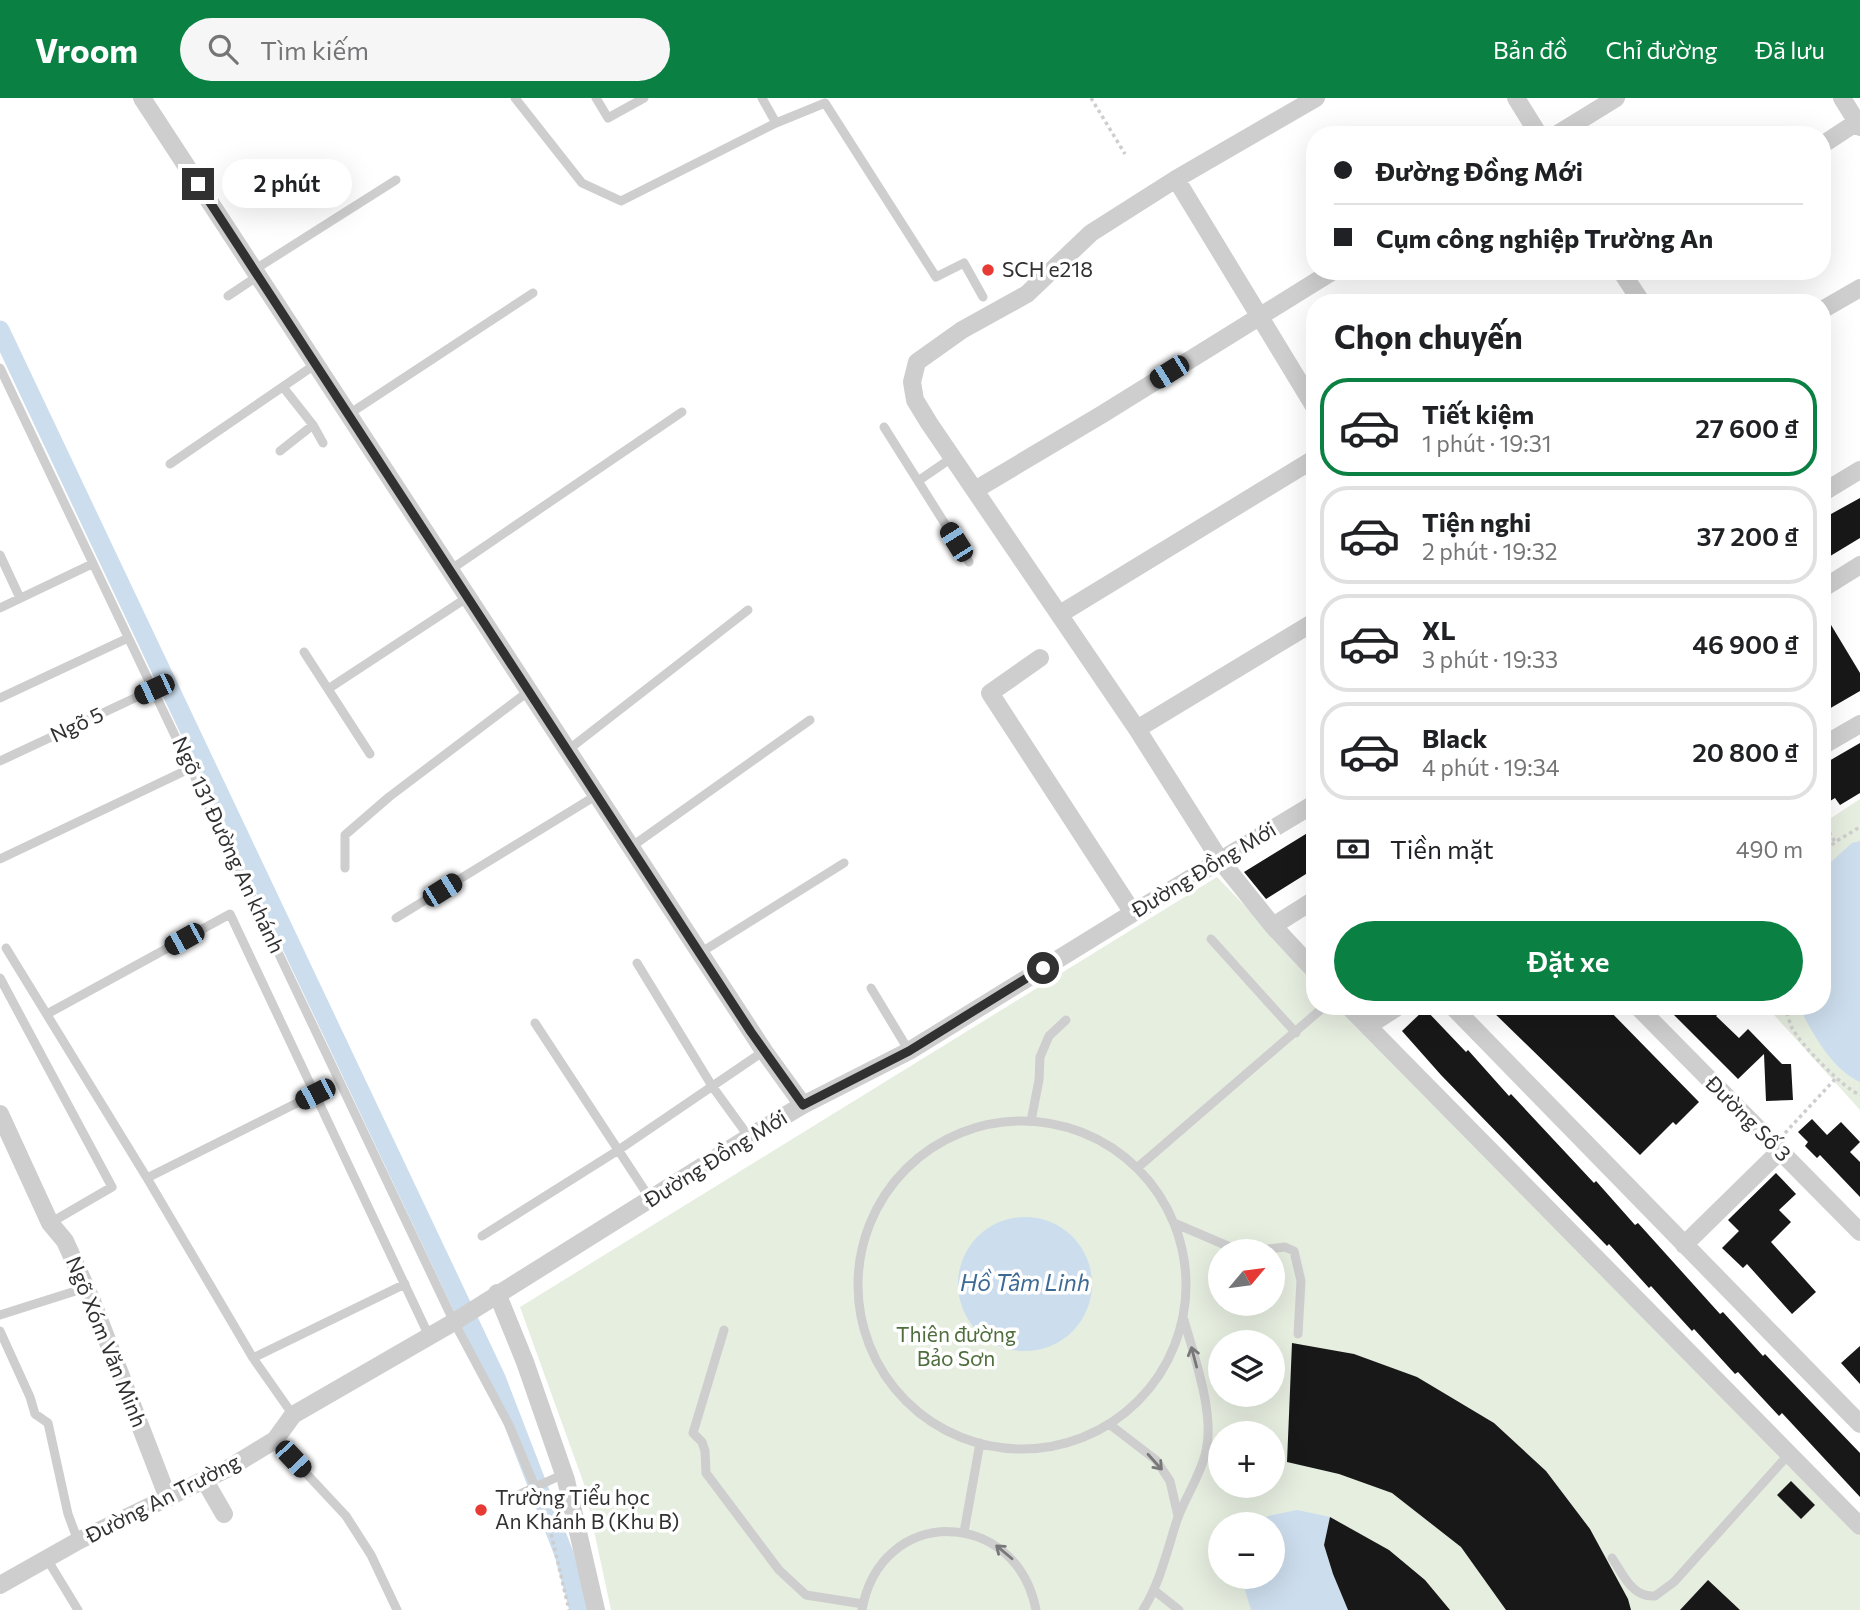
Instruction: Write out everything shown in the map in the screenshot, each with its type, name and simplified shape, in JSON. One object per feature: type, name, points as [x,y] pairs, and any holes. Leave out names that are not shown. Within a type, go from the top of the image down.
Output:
[{"type":"street","points":[[142,98],[764,1051],[803,1105]]},
{"type":"street","points":[[1306,961],[1273,926],[1220,860],[1137,729],[915,400],[912,382],[917,362],[962,330],[1027,294],[1091,233],[1176,179],[1316,98]]},
{"type":"street","points":[[1516,98],[1533,126]]},
{"type":"street","points":[[1571,126],[1616,98]]},
{"type":"street","points":[[1831,140],[1859,124],[1842,98]]},
{"type":"street","points":[[1176,179],[1306,393]]},
{"type":"street","points":[[975,490],[1318,280]]},
{"type":"street","points":[[1831,305],[1860,288]]},
{"type":"street","points":[[1060,614],[1306,464]]},
{"type":"street","points":[[1831,488],[1860,470]]},
{"type":"street","points":[[1831,583],[1860,565]]},
{"type":"street","points":[[1137,729],[1306,627]]},
{"type":"street","points":[[1040,658],[990,693],[1133,912]]},
{"type":"street","points":[[1831,741],[1860,724]]},
{"type":"street","name":"Đường Đồng Mới","points":[[458,1319],[749,1137],[803,1105],[909,1051],[1306,809]]},
{"type":"street","points":[[1273,926],[1306,906]]},
{"type":"street","points":[[1357,1015],[1860,1526]]},
{"type":"street","points":[[1368,1026],[1385,1015]]},
{"type":"street","points":[[1461,1015],[1860,1424]]},
{"type":"street","name":"Đường Số 3","points":[[1646,1015],[1860,1232]]},
{"type":"street","name":"Ngõ Xóm Văn Minh","points":[[0,1114],[50,1223],[65,1241],[168,1498]]},
{"type":"street","points":[[1684,1245],[1780,1151]]},
{"type":"street","points":[[498,1293],[525,1362],[563,1475],[596,1610]]},
{"type":"street","name":"Đường An Trường","points":[[0,1585],[78,1541],[205,1481],[275,1440],[293,1415],[458,1319]]},
{"type":"street","points":[[205,1481],[224,1514]]},
{"type":"lane","points":[[515,98],[582,183],[621,201],[776,123],[824,103],[936,277],[964,263],[984,297]]},
{"type":"lane","points":[[596,98],[608,118],[645,98]]},
{"type":"lane","points":[[762,98],[776,123]]},
{"type":"lane","points":[[228,296],[256,273],[396,180]]},
{"type":"lane","points":[[349,414],[533,293]]},
{"type":"lane","points":[[170,464],[316,364]]},
{"type":"lane","name":"Ngõ 131 Đường An khánh","points":[[0,368],[92,564],[509,1425],[535,1487]]},
{"type":"lane","points":[[283,387],[313,425],[323,443]]},
{"type":"lane","points":[[450,570],[682,412]]},
{"type":"lane","points":[[280,451],[313,425]]},
{"type":"lane","points":[[884,427],[969,562]]},
{"type":"lane","points":[[918,481],[953,457]]},
{"type":"lane","points":[[0,555],[20,598]]},
{"type":"lane","points":[[0,608],[92,564]]},
{"type":"lane","points":[[328,688],[468,597]]},
{"type":"lane","points":[[568,750],[748,610]]},
{"type":"lane","points":[[0,698],[128,638]]},
{"type":"lane","points":[[304,652],[370,754]]},
{"type":"lane","name":"Ngõ 5","points":[[0,761],[154,689]]},
{"type":"lane","points":[[345,868],[345,835],[389,797],[528,689]]},
{"type":"lane","points":[[631,846],[810,720]]},
{"type":"lane","points":[[0,859],[191,768]]},
{"type":"lane","points":[[396,918],[597,795]]},
{"type":"lane","points":[[700,953],[844,863]]},
{"type":"lane","points":[[47,1014],[230,914],[429,1336]]},
{"type":"lane","points":[[1211,939],[1296,1033]]},
{"type":"lane","points":[[6,948],[253,1358],[293,1415]]},
{"type":"lane","points":[[637,963],[712,1086],[749,1137]]},
{"type":"lane","points":[[0,978],[112,1187],[50,1223]]},
{"type":"lane","points":[[871,988],[909,1051]]},
{"type":"lane","points":[[1137,1168],[1315,1015]]},
{"type":"lane","points":[[1031,1121],[1039,1080],[1040,1057],[1049,1036],[1066,1020]]},
{"type":"lane","points":[[536,1023],[651,1200]]},
{"type":"lane","points":[[482,1236],[617,1151],[764,1051]]},
{"type":"lane","points":[[147,1178],[315,1094]]},
{"type":"lane","points":[[1031,1121],[1065,1126],[1086,1133],[1106,1143],[1137,1168],[1155,1189],[1174,1223],[1186,1272],[1183,1317],[1169,1359],[1158,1378],[1128,1411],[1079,1439],[1025,1449],[980,1443],[959,1436],[921,1413],[904,1398],[878,1362],[869,1341],[861,1308],[859,1275],[862,1252],[872,1221],[887,1191],[917,1158],[955,1134],[976,1127],[998,1122],[1031,1121]]},
{"type":"lane","points":[[1174,1223],[1230,1247],[1259,1250],[1285,1247],[1294,1251],[1301,1281],[1298,1334]]},
{"type":"lane","points":[[253,1358],[405,1284]]},
{"type":"lane","points":[[0,1315],[85,1288]]},
{"type":"lane","points":[[1143,1610],[1155,1591],[1178,1516],[1207,1449],[1203,1390],[1183,1317]]},
{"type":"lane","points":[[724,1330],[693,1433],[702,1442],[705,1451],[706,1473],[779,1570],[806,1595],[862,1607],[870,1580],[879,1566],[902,1544],[932,1533],[964,1532],[980,1537],[1007,1554],[1027,1579],[1036,1610]]},
{"type":"lane","points":[[0,1331],[35,1414],[48,1423],[63,1491],[78,1541]]},
{"type":"lane","points":[[1109,1424],[1156,1460],[1170,1481],[1178,1516]]},
{"type":"lane","points":[[275,1440],[346,1516],[371,1555],[397,1610]]},
{"type":"lane","points":[[964,1532],[980,1443]]},
{"type":"lane","points":[[1612,1558],[1633,1590],[1643,1596],[1655,1597],[1674,1582],[1789,1454]]},
{"type":"lane","points":[[509,1499],[563,1475]]},
{"type":"lane","points":[[47,1559],[78,1610]]},
{"type":"lane","points":[[1155,1591],[1179,1610]]},
{"type":"path","points":[[1091,98],[1125,154]]},
{"type":"path","points":[[1831,846],[1860,827]]},
{"type":"path","points":[[1831,835],[1835,842]]},
{"type":"path","points":[[1788,1015],[1793,1028],[1822,1064],[1853,1092],[1860,1095]]},
{"type":"path","points":[[1780,1151],[1783,1135],[1837,1077]]},
{"type":"path","points":[[535,1487],[550,1529],[569,1610]]},
{"type":"green space","points":[[1860,799],[1860,1110],[1774,1015],[1831,1015],[1831,818]]},
{"type":"green space","name":"Thiên đường Bảo Sơn","points":[[1217,877],[1306,969],[1306,1015],[1352,1015],[1860,1536],[1860,1610],[611,1610],[584,1484],[520,1307]]},
{"type":"water","points":[[1860,841],[1860,1082],[1849,1076],[1831,1059],[1803,1015],[1831,1015],[1831,862],[1852,843]]},
{"type":"water","name":"Hồ Tâm Linh","points":[[1025,1217],[1050,1222],[1072,1237],[1087,1259],[1092,1284],[1087,1309],[1072,1331],[1050,1346],[1025,1351],[1000,1346],[978,1331],[963,1309],[958,1284],[963,1259],[978,1237],[1000,1222]]},
{"type":"water","points":[[1297,1510],[1330,1517],[1324,1545],[1348,1610],[1251,1610],[1245,1589],[1285,1589],[1285,1512]]},
{"type":"building","points":[[1860,498],[1860,538],[1831,556],[1831,514]]},
{"type":"building","points":[[1831,625],[1860,673],[1860,691],[1831,708]]},
{"type":"building","points":[[1860,743],[1860,793],[1840,805],[1835,798],[1831,800],[1831,760]]},
{"type":"building","points":[[1306,834],[1306,874],[1266,899],[1244,872]]},
{"type":"building","points":[[1419,1015],[1431,1015],[1466,1052],[1468,1050],[1594,1183],[1596,1181],[1635,1225],[1638,1223],[1720,1314],[1723,1312],[1860,1453],[1860,1497],[1782,1413],[1779,1416],[1738,1372],[1735,1374],[1694,1329],[1692,1331],[1651,1286],[1649,1288],[1609,1244],[1607,1246],[1441,1075],[1402,1031]]},
{"type":"building","points":[[1496,1015],[1614,1015],[1699,1102],[1676,1125],[1673,1122],[1640,1155]]},
{"type":"building","points":[[1674,1015],[1717,1015],[1739,1038],[1748,1029],[1782,1064],[1791,1064],[1793,1100],[1766,1101],[1764,1054],[1738,1079]]},
{"type":"building","points":[[1812,1119],[1827,1135],[1841,1122],[1860,1142],[1850,1152],[1860,1162],[1860,1197],[1820,1155],[1817,1158],[1805,1146],[1808,1142],[1798,1132]]},
{"type":"building","points":[[1776,1173],[1796,1194],[1779,1210],[1791,1222],[1771,1242],[1816,1292],[1792,1314],[1747,1264],[1743,1268],[1722,1248],[1739,1231],[1728,1220]]},
{"type":"building","points":[[1292,1343],[1354,1354],[1417,1377],[1494,1423],[1546,1471],[1590,1529],[1628,1599],[1631,1610],[1506,1610],[1461,1547],[1392,1493],[1339,1474],[1287,1462]]},
{"type":"building","points":[[1860,1346],[1860,1384],[1841,1363]]},
{"type":"building","points":[[1791,1481],[1815,1505],[1801,1519],[1777,1495]]},
{"type":"building","points":[[1330,1517],[1389,1550],[1425,1580],[1450,1610],[1348,1610],[1324,1545]]},
{"type":"building","points":[[1708,1580],[1740,1610],[1680,1610]]},
{"type":"waterway","points":[[0,330],[496,1378],[564,1554],[579,1610]]},
{"type":"place","name":"SCH e218","points":[[988,270]]},
{"type":"place","name":"Trường Tiểu học An Khánh B (Khu B)","points":[[481,1510]]},
{"type":"route","points":[[198,184],[751,1032],[803,1105],[909,1051],[1043,968]]}]
